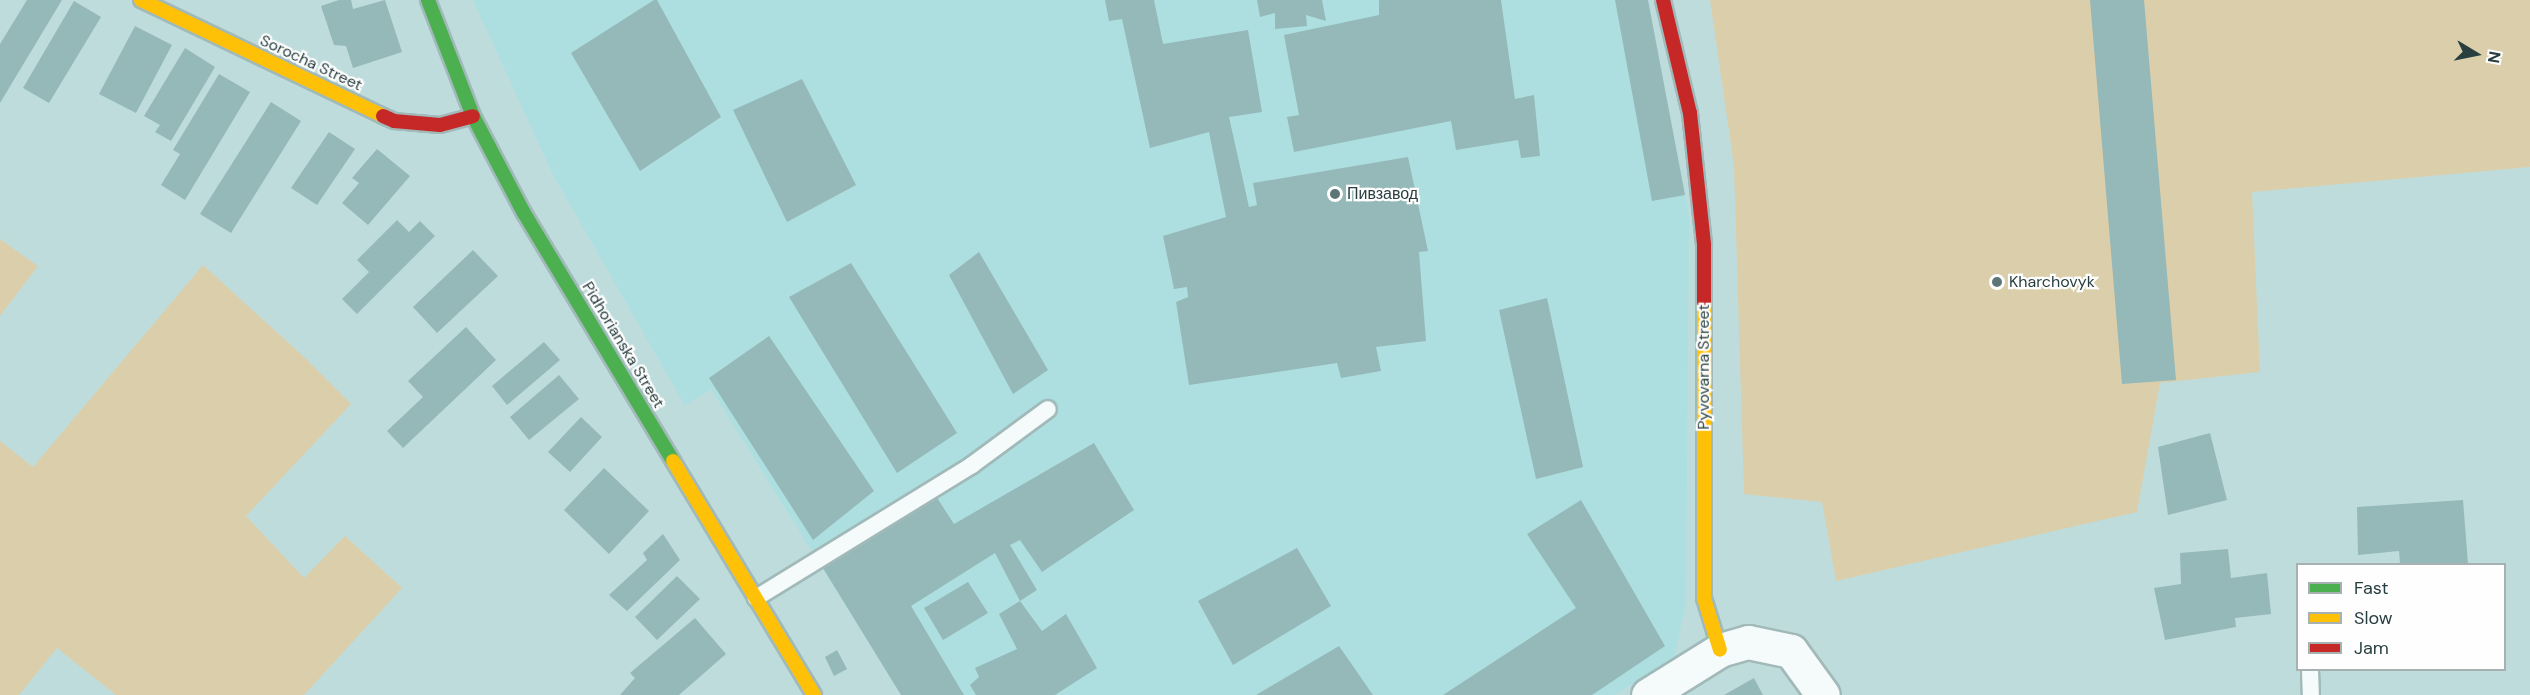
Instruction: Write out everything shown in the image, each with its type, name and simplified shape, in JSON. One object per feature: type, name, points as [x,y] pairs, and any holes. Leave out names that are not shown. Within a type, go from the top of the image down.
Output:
[{"type":"main road","name":"Sorocha Street","points":[[141,0],[394,121],[440,125],[473,116]]},
{"type":"main road","name":"Pidhorianska Street","points":[[428,0],[473,116],[524,213],[814,695]]},
{"type":"main road","name":"Pyvovarna Street","points":[[1663,0],[1690,113],[1704,245],[1704,598],[1720,650]]},
{"type":"street","points":[[1648,695],[1720,650],[1748,642],[1791,651],[1823,695]]},
{"type":"lane","points":[[756,598],[972,465],[1048,409]]},
{"type":"lane","points":[[2310,671],[2311,695]]},
{"type":"shaded area","points":[[473,0],[1648,0],[1689,216],[1686,604],[1674,658],[1614,695],[901,695],[711,389],[685,406],[553,175]]},
{"type":"shaded area","name":"Kharchovyk","points":[[1710,0],[2530,0],[2530,167],[2252,192],[2260,372],[2160,383],[2137,512],[1836,581],[1822,502],[1744,494],[1734,166]]},
{"type":"shaded area","points":[[0,239],[38,266],[0,316]]},
{"type":"shaded area","points":[[203,265],[303,356],[351,404],[246,516],[304,578],[345,536],[402,588],[304,695],[116,695],[57,648],[19,695],[0,695],[0,441],[33,467]]},
{"type":"building","points":[[27,0],[62,0],[0,103],[0,44]]},
{"type":"building","points":[[339,0],[351,0],[353,9],[385,0],[402,52],[353,68],[346,46],[334,45],[321,6]]},
{"type":"building","points":[[657,0],[721,117],[640,171],[571,53]]},
{"type":"building","name":"Пивзавод","points":[[1105,0],[1154,0],[1163,44],[1248,30],[1262,112],[1229,117],[1249,207],[1257,205],[1253,183],[1408,157],[1428,251],[1419,252],[1426,341],[1376,347],[1381,371],[1341,378],[1337,363],[1189,385],[1176,302],[1188,297],[1187,287],[1174,289],[1163,236],[1226,217],[1209,132],[1150,148],[1122,19],[1109,21]]},
{"type":"building","points":[[1257,0],[1322,0],[1326,21],[1306,15],[1307,26],[1275,29],[1275,13],[1260,17]]},
{"type":"building","points":[[1379,0],[1501,0],[1515,99],[1534,95],[1540,156],[1521,158],[1518,140],[1456,150],[1451,121],[1294,152],[1287,117],[1299,115],[1284,35],[1379,15]]},
{"type":"building","points":[[1615,0],[1648,0],[1685,195],[1652,201]]},
{"type":"building","points":[[2090,0],[2144,0],[2176,380],[2122,384]]},
{"type":"building","points":[[74,1],[101,17],[49,103],[23,88]]},
{"type":"building","points":[[135,26],[172,45],[136,113],[99,94]]},
{"type":"building","points":[[185,48],[215,67],[171,141],[155,132],[160,125],[144,116]]},
{"type":"building","points":[[219,74],[250,92],[185,200],[161,185],[180,154],[173,150]]},
{"type":"building","points":[[802,79],[856,185],[787,222],[733,110]]},
{"type":"building","points":[[271,102],[301,121],[231,233],[200,214]]},
{"type":"building","points":[[329,132],[355,149],[317,205],[291,188]]},
{"type":"building","points":[[377,149],[410,176],[368,225],[342,203],[359,183],[352,178]]},
{"type":"building","points":[[397,220],[409,232],[420,221],[435,236],[357,314],[342,299],[369,272],[357,260]]},
{"type":"building","points":[[473,250],[498,276],[437,333],[413,307]]},
{"type":"building","points":[[979,252],[1048,370],[1013,394],[949,275]]},
{"type":"building","points":[[851,263],[957,433],[897,473],[789,297]]},
{"type":"building","points":[[1547,298],[1583,467],[1536,479],[1499,310]]},
{"type":"building","points":[[466,327],[496,360],[403,448],[387,431],[423,397],[408,381]]},
{"type":"building","points":[[769,336],[874,491],[813,540],[709,378]]},
{"type":"building","points":[[544,342],[560,360],[507,405],[492,386]]},
{"type":"building","points":[[559,375],[579,399],[529,440],[510,417]]},
{"type":"building","points":[[581,417],[602,437],[570,472],[548,452]]},
{"type":"building","points":[[2210,433],[2227,500],[2168,515],[2158,447]]},
{"type":"building","points":[[1094,443],[1134,510],[1042,572],[1020,540],[1010,545],[1037,590],[1020,601],[995,553],[911,606],[964,695],[901,695],[818,560],[932,490],[954,524]]},
{"type":"building","points":[[604,468],[649,511],[609,554],[564,510]]},
{"type":"building","points":[[1581,500],[1665,646],[1592,695],[1443,695],[1576,608],[1527,534]]},
{"type":"building","points":[[2463,500],[2468,563],[2400,563],[2399,551],[2358,555],[2357,507]]},
{"type":"building","points":[[663,534],[680,560],[627,611],[609,595],[647,560],[643,553]]},
{"type":"building","points":[[1297,548],[1331,606],[1233,665],[1198,601]]},
{"type":"building","points":[[2228,549],[2231,578],[2267,573],[2271,614],[2235,618],[2236,627],[2165,640],[2154,588],[2181,584],[2180,553]]},
{"type":"building","points":[[677,576],[700,599],[657,640],[635,617]]},
{"type":"building","points":[[968,582],[988,613],[943,640],[924,608]]},
{"type":"building","points":[[1020,601],[1042,631],[1066,614],[1097,668],[1055,695],[976,695],[970,685],[979,677],[975,668],[1017,649],[999,614]]},
{"type":"building","points":[[695,618],[726,654],[679,695],[620,695],[635,678],[630,673]]},
{"type":"building","points":[[1339,646],[1373,695],[1256,695]]},
{"type":"building","points":[[837,650],[847,669],[834,676],[825,657]]},
{"type":"building","points":[[1754,678],[1763,695],[1724,695]]},
{"type":"traffic: fast","points":[[428,0],[473,116],[524,213],[673,461]]},
{"type":"traffic: slow","points":[[141,0],[383,116]]},
{"type":"traffic: slow","points":[[1704,302],[1704,598],[1720,650]]},
{"type":"traffic: slow","points":[[673,461],[814,695]]},
{"type":"traffic: jam","points":[[1663,0],[1690,113],[1704,245],[1704,302]]},
{"type":"traffic: jam","points":[[383,116],[394,121],[440,125],[473,116]]},
{"type":"place","name":"Пивзавод","points":[[1335,194]]},
{"type":"place","name":"Kharchovyk","points":[[1997,282]]}]
